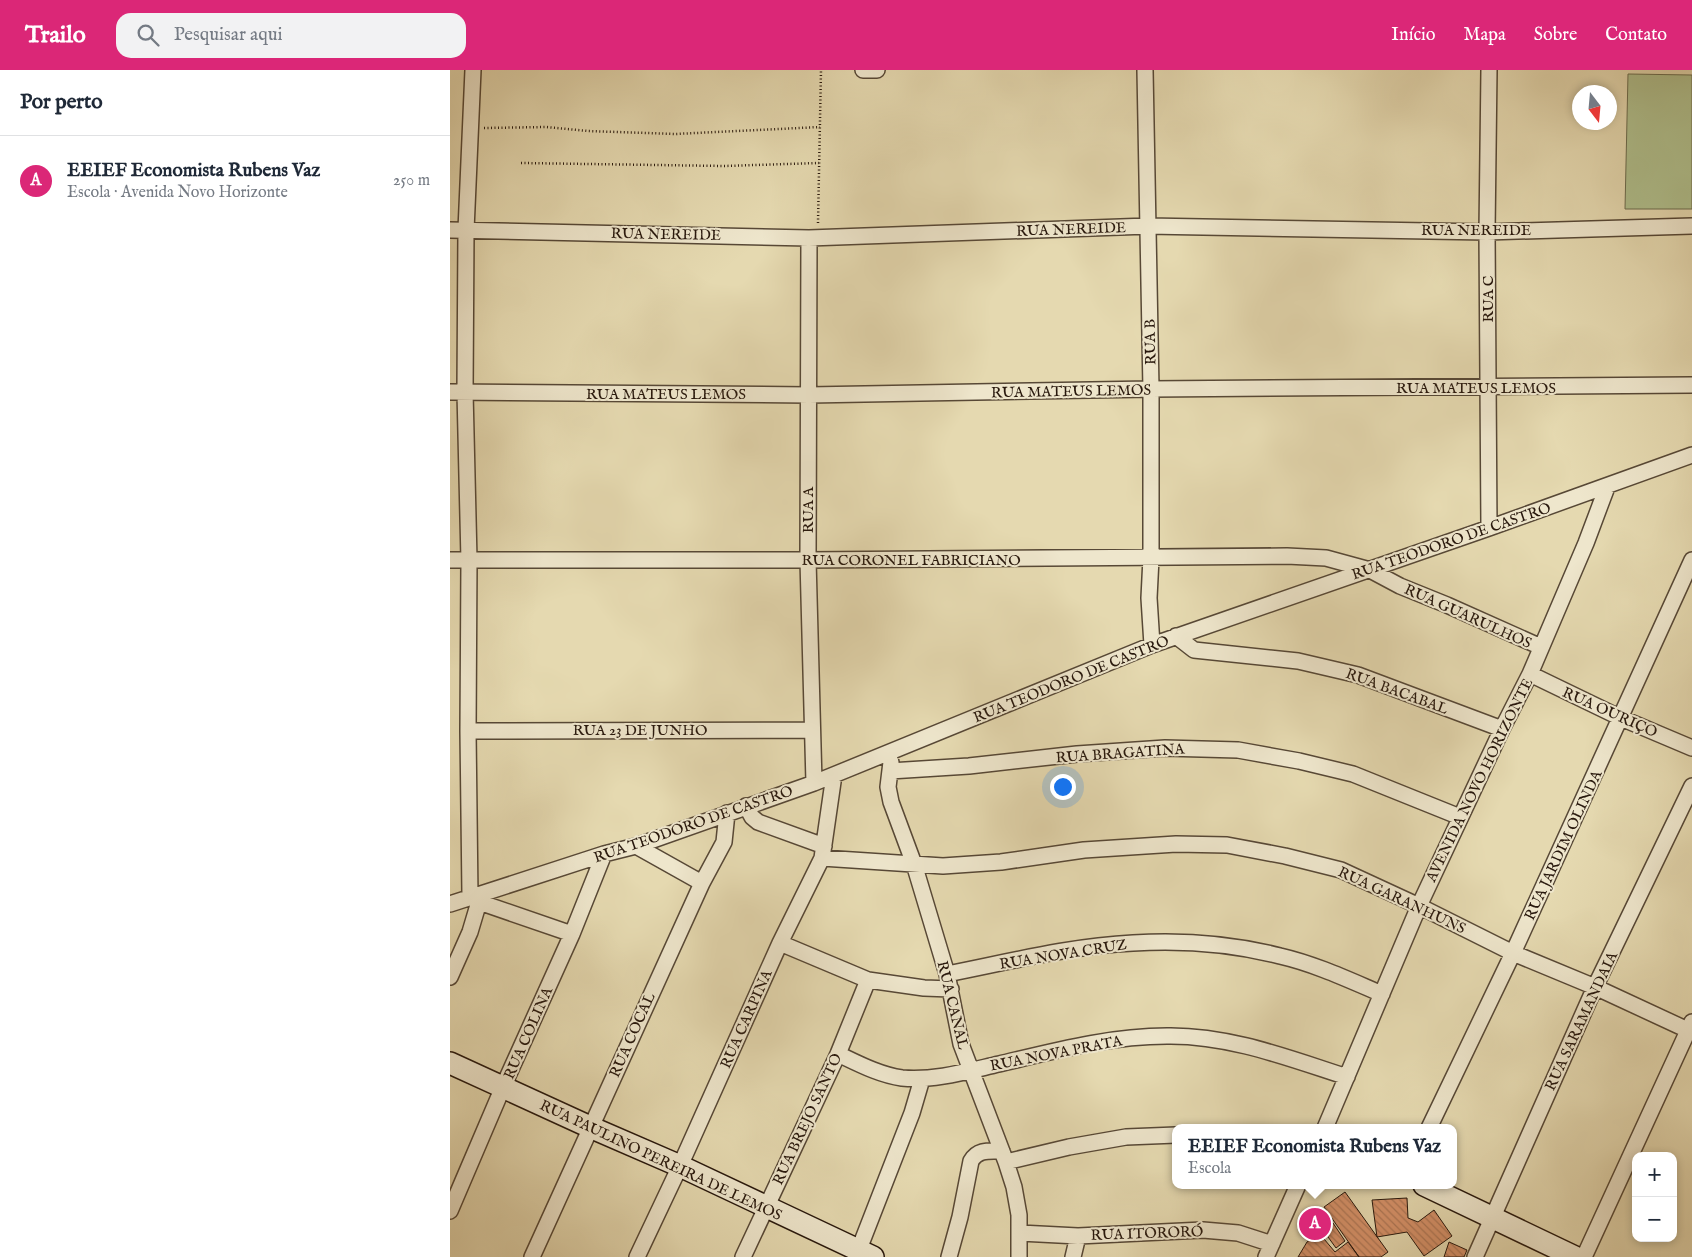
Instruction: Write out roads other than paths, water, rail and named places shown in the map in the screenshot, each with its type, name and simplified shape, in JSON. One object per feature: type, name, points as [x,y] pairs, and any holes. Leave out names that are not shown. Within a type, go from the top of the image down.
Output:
[{"type":"street","points":[[450,977],[470,932],[477,897],[468,731],[468,560],[457,392],[473,70]]},
{"type":"street","points":[[863,70],[877,70]]},
{"type":"street","name":"RUA B","points":[[1145,70],[1151,390],[1151,558],[1149,598],[1152,645]]},
{"type":"street","name":"RUA C","points":[[1489,70],[1489,528]]},
{"type":"street","name":"RUA NEREIDE","points":[[450,230],[814,238],[1148,226],[1488,232],[1692,226]]},
{"type":"street","name":"RUA A","points":[[814,238],[809,395],[808,560],[814,783]]},
{"type":"street","name":"RUA MATEUS LEMOS","points":[[457,392],[809,395],[1692,385]]},
{"type":"street","name":"RUA TEODORO DE CASTRO","points":[[450,904],[477,897],[604,854],[636,846],[814,783],[1176,636],[1370,570],[1692,455]]},
{"type":"street","name":"AVENIDA NOVO HORIZONTE","points":[[1327,1124],[1419,906],[1502,729],[1530,674],[1600,508],[1606,487]]},
{"type":"street","name":"RUA CORONEL FABRICIANO","points":[[450,560],[808,560],[1287,556],[1339,561],[1370,570]]},
{"type":"street","name":"RUA JARDIM OLINDA","points":[[1431,1124],[1513,953],[1692,560]]},
{"type":"street","name":"RUA GUARULHOS","points":[[1370,570],[1400,586],[1447,605],[1541,648]]},
{"type":"street","name":"RUA BACABAL","points":[[1176,636],[1194,650],[1298,661],[1358,675],[1502,729]]},
{"type":"street","name":"RUA OURIÇO","points":[[1530,674],[1621,718],[1692,748]]},
{"type":"street","name":"RUA 23 DE JUNHO","points":[[468,731],[812,730]]},
{"type":"street","name":"RUA BRAGATINA","points":[[890,771],[969,766],[1077,754],[1165,748],[1238,750],[1299,761],[1353,774],[1460,817]]},
{"type":"street","name":"RUA CANAL","points":[[891,751],[888,787],[891,802],[914,864],[947,974],[962,1044],[970,1070],[1004,1157],[1015,1196],[1020,1233],[1019,1257]]},
{"type":"street","name":"RUA CARPINA","points":[[636,1257],[680,1166],[823,852],[834,775]]},
{"type":"street","name":"RUA SARAMANDAIA","points":[[1475,1257],[1595,987],[1692,786]]},
{"type":"street","name":"RUA GARANHUNS","points":[[746,806],[752,817],[758,822],[823,852],[914,864],[943,866],[1001,862],[1084,850],[1176,844],[1227,845],[1285,856],[1341,870],[1513,953],[1691,1028]]},
{"type":"street","name":"RUA COCAL","points":[[532,1257],[702,883],[724,842],[727,813]]},
{"type":"street","points":[[636,846],[702,883]]},
{"type":"street","name":"RUA COLINA","points":[[450,1211],[572,934],[604,854]]},
{"type":"street","points":[[477,897],[572,934]]},
{"type":"street","points":[[780,943],[868,980],[924,988],[951,989]]},
{"type":"street","name":"RUA NOVA CRUZ","points":[[947,974],[1090,947],[1133,943],[1186,943],[1241,948],[1280,956],[1315,966],[1382,994]]},
{"type":"street","name":"RUA BREJO SANTO","points":[[743,1257],[838,1054],[868,980]]},
{"type":"street","points":[[1584,1257],[1691,1028]]},
{"type":"street","name":"RUA NOVA PRATA","points":[[838,1054],[889,1076],[922,1079],[1089,1043],[1167,1036],[1217,1040],[1253,1046],[1347,1077]]},
{"type":"street","name":"RUA PAULINO PEREIRA DE LEMOS","points":[[450,1063],[680,1166],[862,1255]]},
{"type":"street","points":[[862,1255],[912,1114],[922,1079]]},
{"type":"street","points":[[949,1257],[960,1217],[971,1161],[980,1152],[1004,1157],[1126,1137],[1172,1135]]},
{"type":"street","points":[[1269,1250],[1296,1189]]},
{"type":"street","points":[[1432,1189],[1575,1257]]},
{"type":"street","name":"RUA ITORORÓ","points":[[1020,1233],[1078,1236],[1203,1230],[1238,1233],[1269,1250]]},
{"type":"street","points":[[1073,1257],[1078,1236]]},
{"type":"place","name":"EEIEF Economista Rubens Vaz","points":[[1315,1224]]}]
